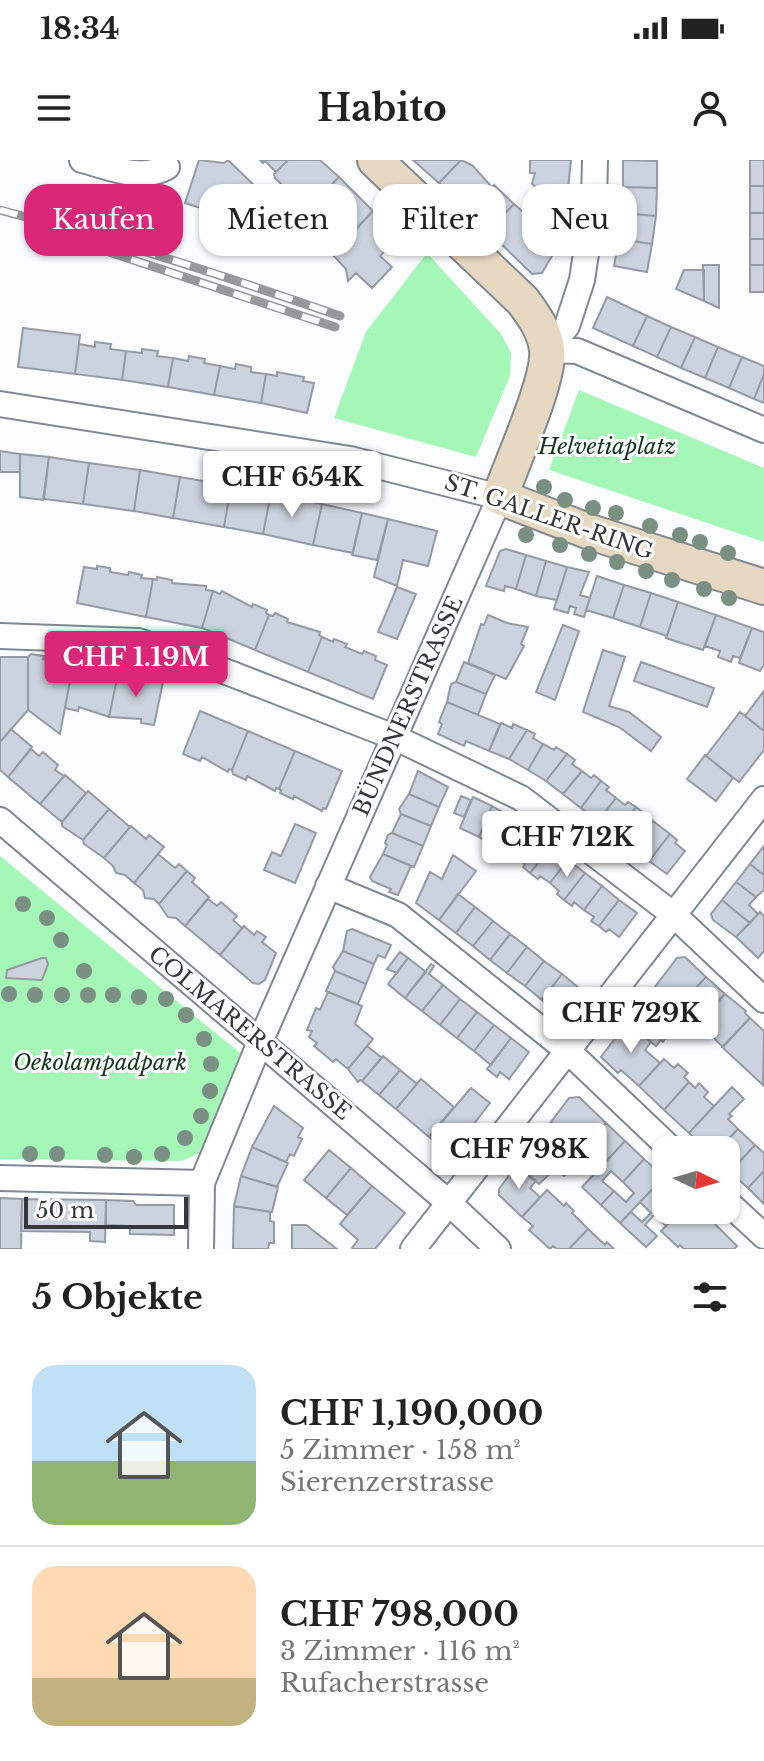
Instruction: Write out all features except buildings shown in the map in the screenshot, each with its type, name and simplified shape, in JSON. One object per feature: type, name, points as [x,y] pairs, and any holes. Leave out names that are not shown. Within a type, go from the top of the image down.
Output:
[{"type":"street","points":[[82,160],[140,175],[154,174],[167,167]]},
{"type":"street","points":[[375,160],[523,301],[537,321],[547,350],[577,351],[764,430]]},
{"type":"street","name":"BÜNDNERSTRASSE","points":[[201,1249],[202,1183],[260,1042],[500,497],[547,368],[547,350],[567,326],[582,280],[594,201],[595,160]]},
{"type":"street","name":"ST. GALLER-RING","points":[[0,404],[350,459],[500,497],[590,532],[764,587]]},
{"type":"street","points":[[0,636],[138,641],[201,662],[394,737],[521,798],[674,915],[764,1000]]},
{"type":"street","points":[[413,1249],[764,799]]},
{"type":"street","name":"COLMARERSTRASSE","points":[[0,820],[448,1202],[498,1249]]},
{"type":"street","points":[[328,886],[398,915],[568,1051],[657,1136]]},
{"type":"street","points":[[0,1178],[202,1183]]},
{"type":"street","points":[[740,1214],[764,1236]]},
{"type":"green space","points":[[425,256],[430,256],[501,334],[511,353],[510,376],[476,457],[334,418],[366,332]]},
{"type":"green space","name":"Helvetiaplatz","points":[[579,390],[764,468],[764,542],[549,470]]},
{"type":"green space","name":"Oekolampadpark","points":[[0,856],[240,1053],[211,1130],[198,1154],[182,1161],[0,1159]]},
{"type":"railway","points":[[0,210],[171,260],[340,316]]},
{"type":"railway","points":[[121,256],[335,327]]}]
